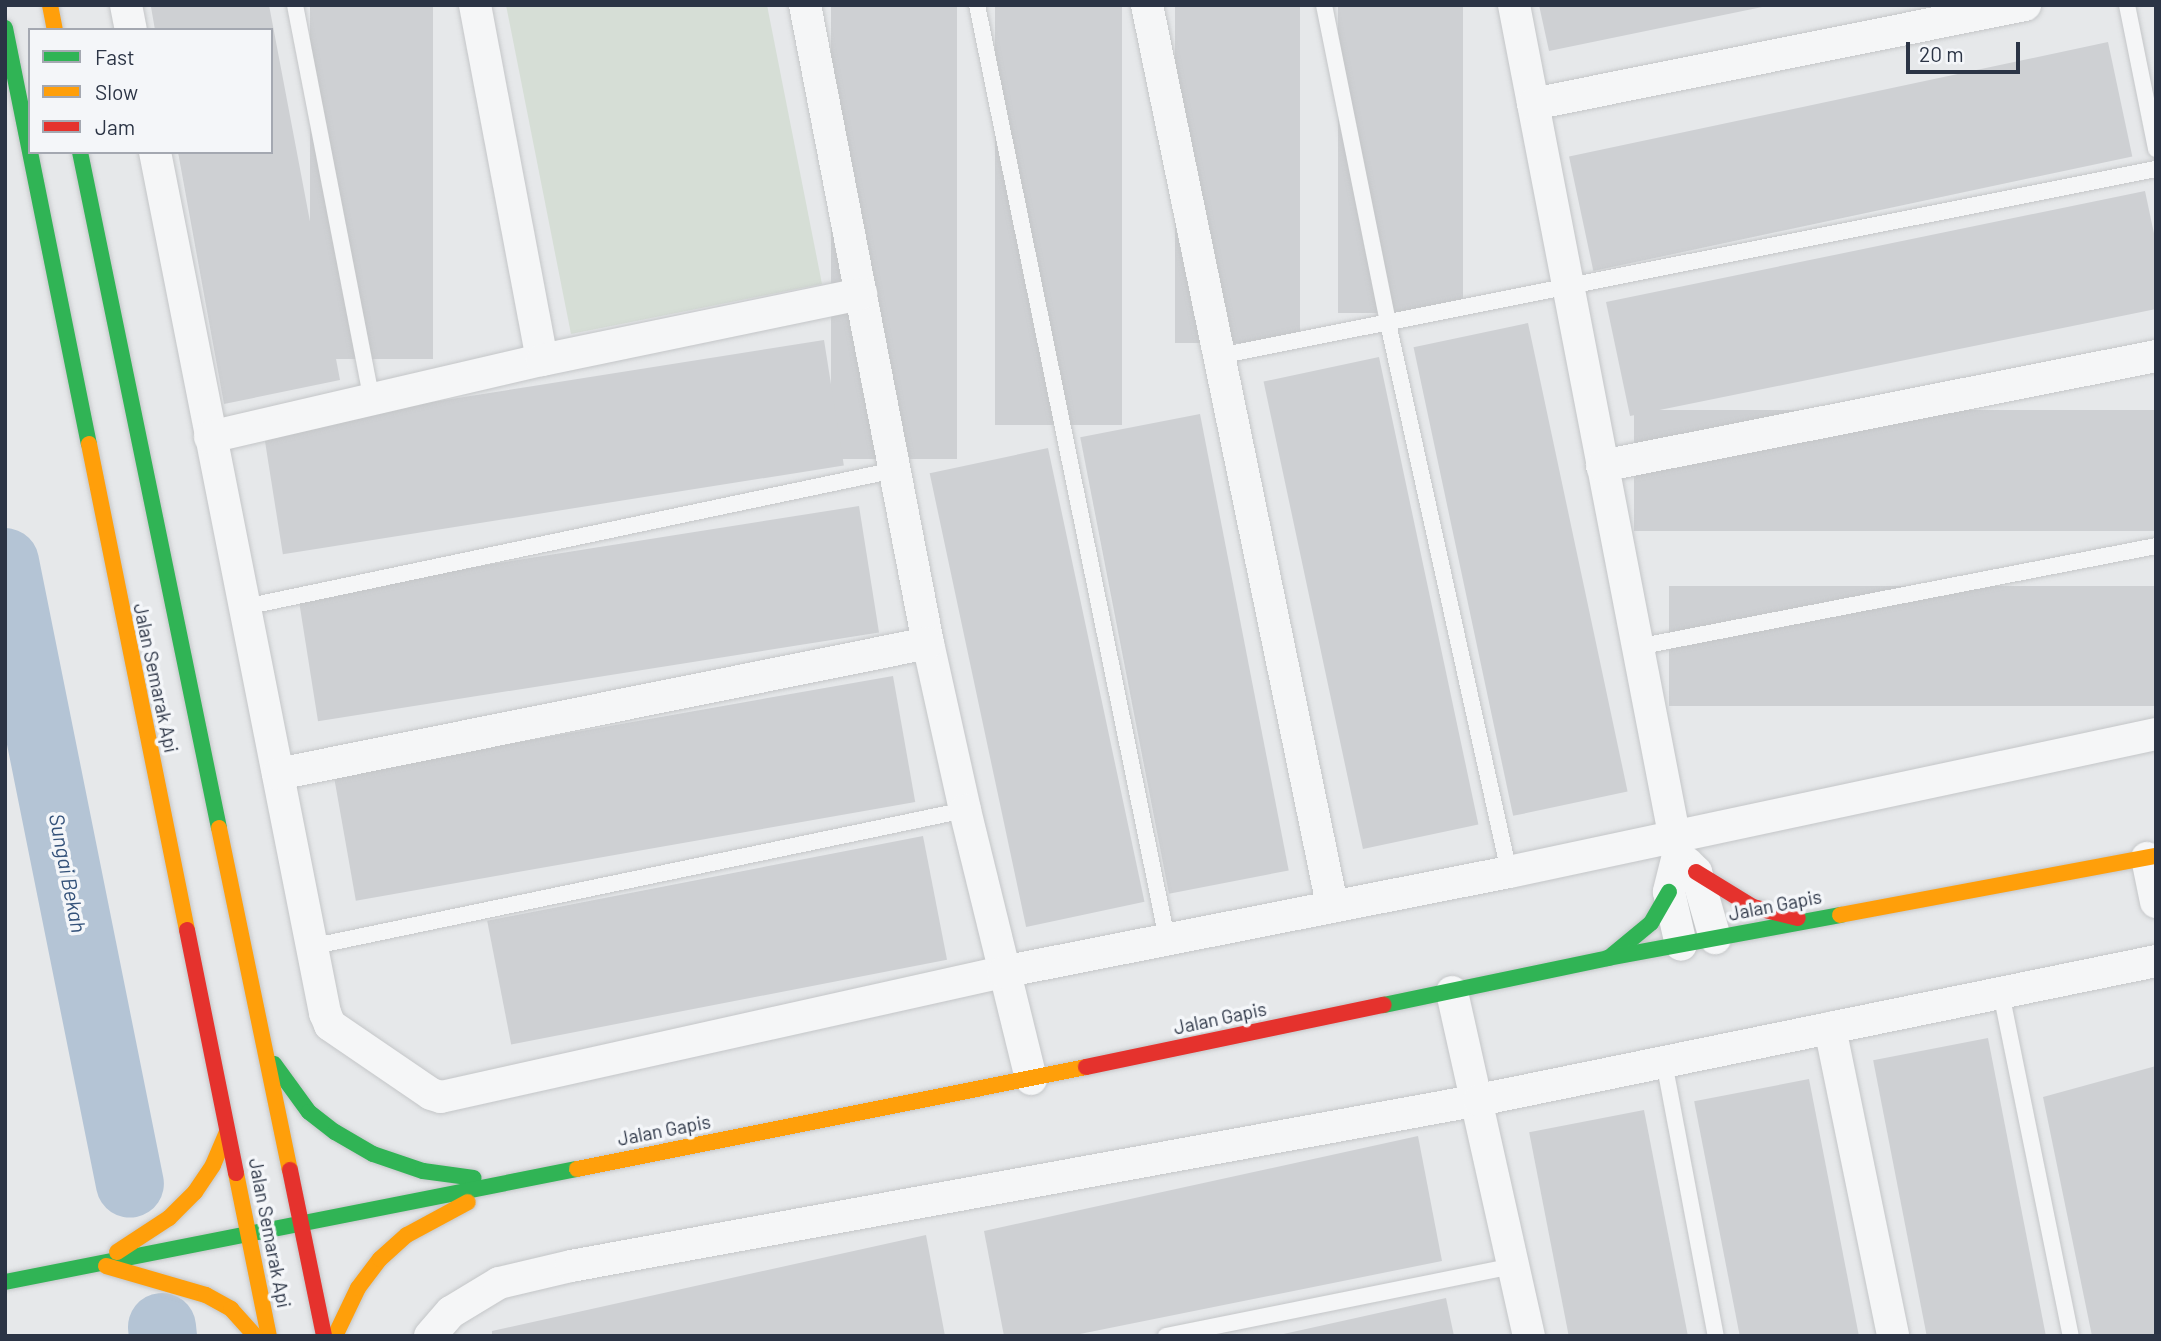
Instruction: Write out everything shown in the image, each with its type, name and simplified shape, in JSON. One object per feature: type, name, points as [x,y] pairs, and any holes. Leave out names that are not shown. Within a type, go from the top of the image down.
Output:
[{"type":"street","points":[[50,5],[55,28]]},
{"type":"street","points":[[126,5],[131,28]]},
{"type":"street","points":[[475,5],[542,360]]},
{"type":"street","points":[[805,5],[928,643],[1003,972],[1031,1079]]},
{"type":"street","points":[[1147,5],[1332,905]]},
{"type":"street","points":[[1514,5],[1637,648],[1683,854],[1715,938]]},
{"type":"street","points":[[1533,104],[2025,5]]},
{"type":"street","name":"Jalan Semarak Api","points":[[5,28],[28,142]]},
{"type":"street","name":"Jalan Semarak Api","points":[[30,154],[269,1336]]},
{"type":"street","name":"Jalan Semarak Api","points":[[80,154],[324,1336]]},
{"type":"street","points":[[155,154],[310,947],[330,1025],[431,1094],[441,1097],[1003,972],[1332,905],[1509,872],[1683,854],[2156,734]]},
{"type":"street","points":[[210,438],[542,360],[861,294]]},
{"type":"street","points":[[1602,466],[2156,356]]},
{"type":"street","points":[[278,774],[928,643]]},
{"type":"street","points":[[1608,958],[1651,923],[1669,891],[1683,854]]},
{"type":"street","points":[[1683,854],[1754,907],[1809,920]]},
{"type":"street","points":[[2151,857],[2156,902]]},
{"type":"street","name":"Jalan Gapis","points":[[5,1282],[1031,1079],[1608,958],[2151,857]]},
{"type":"street","points":[[1669,891],[1681,945]]},
{"type":"street","points":[[430,1336],[451,1312],[499,1283],[571,1266],[1479,1100],[2156,961]]},
{"type":"street","points":[[1452,992],[1479,1100],[1529,1336]]},
{"type":"street","points":[[1830,1028],[1892,1336]]},
{"type":"street","points":[[265,1051],[309,1112],[335,1132],[373,1154],[423,1171],[504,1182]]},
{"type":"street","points":[[97,1264],[169,1218],[195,1192],[213,1165],[228,1132]]},
{"type":"street","points":[[335,1336],[358,1288],[380,1259],[407,1235],[504,1182]]},
{"type":"street","points":[[97,1264],[206,1295],[231,1308],[255,1336]]},
{"type":"lane","points":[[295,5],[372,400]]},
{"type":"lane","points":[[977,5],[1167,939]]},
{"type":"lane","points":[[1324,5],[1388,323],[1509,872]]},
{"type":"lane","points":[[2127,5],[2156,149]]},
{"type":"lane","points":[[1219,356],[2156,169]]},
{"type":"lane","points":[[245,607],[895,470]]},
{"type":"lane","points":[[1637,648],[2156,546]]},
{"type":"lane","points":[[310,947],[965,810]]},
{"type":"lane","points":[[2001,993],[2071,1336]]},
{"type":"lane","points":[[1664,1062],[1716,1336]]},
{"type":"lane","points":[[1166,1336],[1514,1266]]},
{"type":"shaded area","points":[[506,5],[767,5],[822,284],[571,334]]},
{"type":"building","points":[[269,5],[340,380],[224,404],[178,154],[273,154],[273,28],[155,28],[151,7]]},
{"type":"building","points":[[310,5],[433,5],[433,359],[310,359]]},
{"type":"building","points":[[831,5],[957,5],[957,459],[831,459]]},
{"type":"building","points":[[995,5],[1122,5],[1122,425],[995,425]]},
{"type":"building","points":[[1175,5],[1300,5],[1300,343],[1175,343]]},
{"type":"building","points":[[1338,5],[1463,5],[1463,313],[1338,313]]},
{"type":"building","points":[[1539,5],[1767,5],[1767,6],[1549,51]]},
{"type":"building","points":[[2108,42],[2132,156],[1593,271],[1569,157]]},
{"type":"building","points":[[2145,191],[2156,243],[2156,309],[1630,416],[1606,302]]},
{"type":"building","points":[[1528,323],[1628,792],[1513,816],[1414,347]]},
{"type":"building","points":[[824,340],[844,465],[283,554],[263,429]]},
{"type":"building","points":[[1379,357],[1478,825],[1363,849],[1264,382]]},
{"type":"building","points":[[1634,410],[2156,410],[2156,531],[1634,531]]},
{"type":"building","points":[[1200,414],[1289,870],[1169,894],[1080,437]]},
{"type":"building","points":[[1048,448],[1144,902],[1026,927],[930,473]]},
{"type":"building","points":[[859,506],[879,632],[318,721],[298,595]]},
{"type":"building","points":[[1669,586],[2156,586],[2156,706],[1669,706]]},
{"type":"building","points":[[893,676],[915,802],[356,901],[334,775]]},
{"type":"building","points":[[923,836],[947,960],[511,1044],[487,921]]},
{"type":"building","points":[[1988,1038],[2046,1336],[1927,1336],[1873,1060]]},
{"type":"building","points":[[2156,1066],[2156,1336],[2092,1336],[2043,1097]]},
{"type":"building","points":[[1809,1079],[1859,1336],[1740,1336],[1694,1101]]},
{"type":"building","points":[[1644,1110],[1688,1336],[1569,1336],[1529,1132]]},
{"type":"building","points":[[1418,1136],[1442,1261],[1070,1336],[1004,1336],[984,1231]]},
{"type":"building","points":[[926,1235],[945,1336],[492,1336],[492,1331]]},
{"type":"building","points":[[1446,1298],[1454,1336],[1279,1336],[1279,1335]]},
{"type":"waterway","name":"Sungai Bekah","points":[[5,562],[130,1184]]},
{"type":"waterway","points":[[162,1327],[163,1336]]},
{"type":"traffic: fast","points":[[5,28],[28,142]]},
{"type":"traffic: fast","points":[[30,154],[89,444]]},
{"type":"traffic: fast","points":[[80,154],[219,828]]},
{"type":"traffic: fast","points":[[1610,957],[1651,923],[1669,892]]},
{"type":"traffic: fast","points":[[1384,1005],[1608,958],[1840,915]]},
{"type":"traffic: fast","points":[[274,1064],[309,1112],[335,1132],[373,1154],[423,1171],[474,1178]]},
{"type":"traffic: fast","points":[[5,1282],[577,1169]]},
{"type":"traffic: slow","points":[[50,5],[55,28]]},
{"type":"traffic: slow","points":[[89,444],[187,930]]},
{"type":"traffic: slow","points":[[219,828],[290,1170]]},
{"type":"traffic: slow","points":[[1840,915],[2156,856]]},
{"type":"traffic: slow","points":[[577,1169],[1086,1067]]},
{"type":"traffic: slow","points":[[117,1252],[169,1218],[195,1192],[213,1165],[227,1132]]},
{"type":"traffic: slow","points":[[236,1173],[269,1336]]},
{"type":"traffic: slow","points":[[335,1336],[358,1288],[380,1259],[407,1235],[468,1202]]},
{"type":"traffic: slow","points":[[106,1266],[206,1295],[231,1309],[255,1336]]},
{"type":"traffic: jam","points":[[1696,872],[1753,907],[1798,918]]},
{"type":"traffic: jam","points":[[187,930],[236,1173]]},
{"type":"traffic: jam","points":[[1086,1067],[1384,1005]]},
{"type":"traffic: jam","points":[[290,1170],[324,1336]]}]
